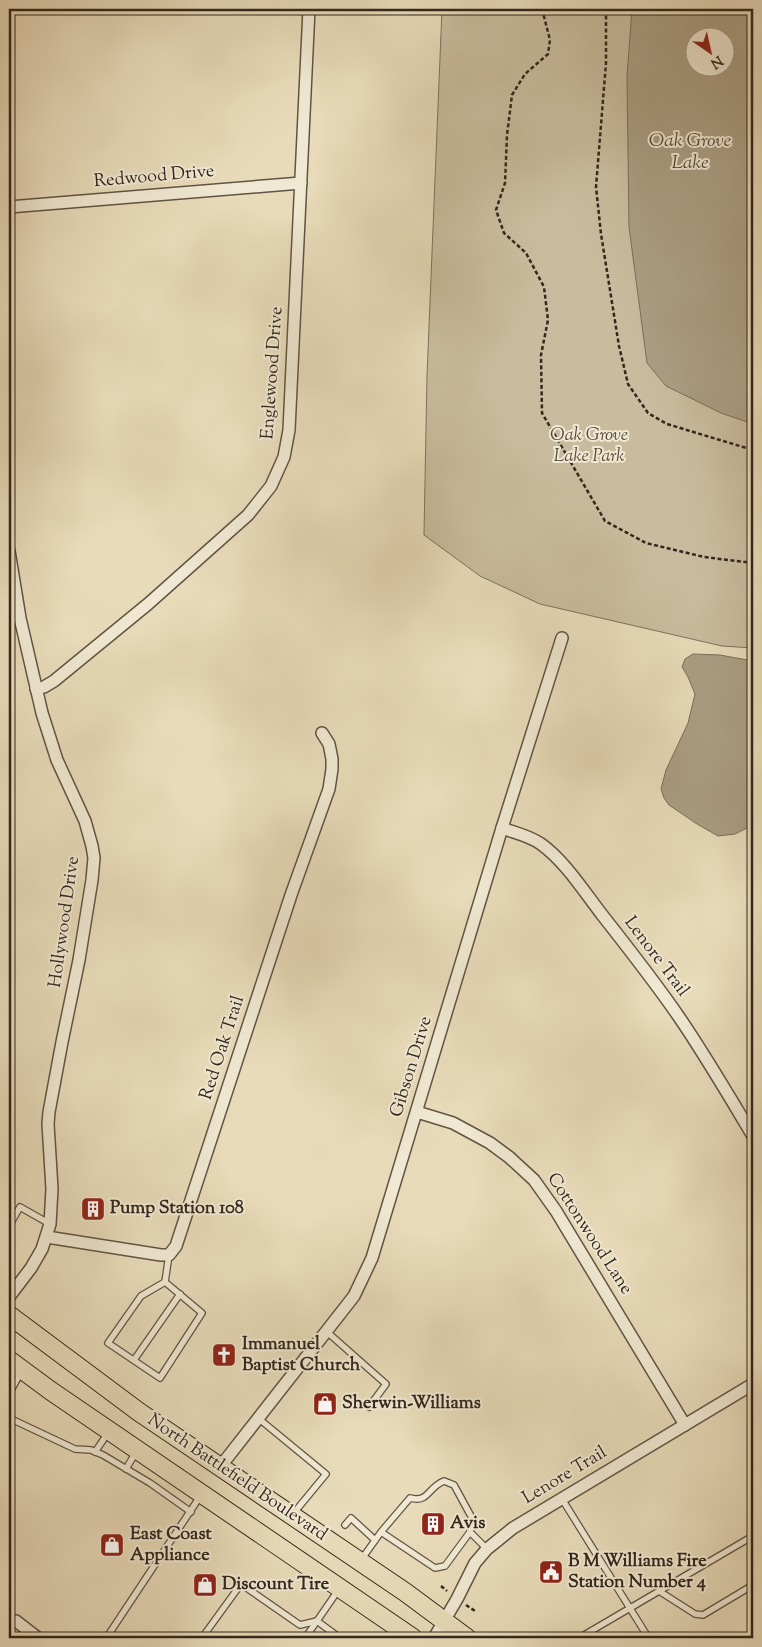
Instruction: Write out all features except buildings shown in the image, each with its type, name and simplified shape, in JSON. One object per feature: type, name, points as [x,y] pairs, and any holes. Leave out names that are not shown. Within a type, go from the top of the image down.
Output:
[{"type":"main road","name":"North Battlefield Boulevard","points":[[9,1315],[139,1412],[292,1515],[467,1638]]},
{"type":"main road","name":"North Battlefield Boulevard","points":[[16,1365],[109,1431],[413,1638]]},
{"type":"street","name":"Englewood Drive","points":[[36,689],[54,681],[148,604],[248,515],[270,486],[284,457],[290,430],[309,9]]},
{"type":"street","name":"Redwood Drive","points":[[9,206],[301,183]]},
{"type":"street","name":"Hollywood Drive","points":[[9,551],[20,618],[46,731],[85,821],[94,858],[79,960],[49,1112],[52,1189],[50,1224],[47,1237],[31,1268],[9,1297]]},
{"type":"street","name":"Gibson Drive","points":[[220,1467],[354,1296],[372,1258],[502,828],[562,638]]},
{"type":"street","name":"Red Oak Trail","points":[[169,1255],[176,1246],[290,895],[328,788],[332,759],[329,744],[322,733]]},
{"type":"street","name":"Lenore Trail","points":[[502,828],[531,838],[541,844],[570,874],[679,1017],[753,1136]]},
{"type":"street","name":"Cottonwood Lane","points":[[417,1112],[467,1129],[509,1157],[534,1180],[561,1219],[685,1424]]},
{"type":"street","points":[[47,1237],[111,1249],[169,1255]]},
{"type":"street","name":"Lenore Trail","points":[[434,1638],[475,1563],[486,1549],[513,1528],[753,1384]]},
{"type":"street","points":[[9,1621],[16,1621],[38,1638]]},
{"type":"lane","points":[[9,1226],[20,1207],[50,1224]]},
{"type":"lane","points":[[165,1282],[169,1255]]},
{"type":"lane","points":[[165,1282],[202,1313],[160,1378],[108,1343],[141,1296],[165,1282]]},
{"type":"lane","points":[[134,1360],[180,1294]]},
{"type":"lane","points":[[326,1331],[386,1384],[369,1407]]},
{"type":"lane","points":[[9,1394],[16,1365]]},
{"type":"lane","points":[[9,1418],[75,1449],[95,1452],[126,1468],[191,1512]]},
{"type":"lane","points":[[258,1418],[326,1474],[292,1515]]},
{"type":"lane","points":[[95,1452],[109,1431]]},
{"type":"lane","points":[[126,1468],[137,1450]]},
{"type":"lane","points":[[360,1562],[381,1532],[410,1498],[418,1500],[425,1497],[435,1485],[444,1482],[454,1485],[472,1518],[470,1532],[445,1566],[435,1568],[381,1532]]},
{"type":"lane","points":[[107,1637],[202,1493]]},
{"type":"lane","points":[[562,1499],[646,1634],[646,1638]]},
{"type":"lane","points":[[345,1524],[351,1518],[375,1540]]},
{"type":"lane","points":[[470,1532],[486,1549]]},
{"type":"lane","points":[[579,1638],[753,1536]]},
{"type":"lane","points":[[208,1638],[204,1635],[241,1584],[300,1625],[317,1622],[340,1638]]},
{"type":"lane","points":[[659,1592],[695,1614],[703,1615],[753,1585]]},
{"type":"lane","points":[[305,1638],[341,1588]]},
{"type":"path","points":[[542,9],[550,40],[548,54],[525,74],[512,95],[507,135],[506,183],[496,210],[504,233],[526,253],[544,288],[548,320],[541,355],[542,413],[604,521],[646,543],[704,557],[753,562]]},
{"type":"path","points":[[606,9],[606,63],[596,187],[600,234],[619,346],[628,384],[648,413],[667,424],[753,450]]},
{"type":"green space","name":"Oak Grove Lake Park","points":[[442,9],[753,9],[753,648],[722,646],[540,604],[480,576],[424,535],[427,375]]},
{"type":"water","name":"Oak Grove Lake","points":[[632,9],[753,9],[753,424],[721,413],[666,386],[647,363],[629,227],[627,76]]},
{"type":"water","points":[[693,654],[720,655],[753,661],[753,825],[735,834],[718,836],[697,824],[669,805],[661,789],[666,770],[688,723],[695,694],[682,667],[685,659]]},
{"type":"place","name":"Pump Station 108","points":[[93,1209]]},
{"type":"place","name":"Immanuel Baptist Church","points":[[224,1355]]},
{"type":"place","name":"Sherwin-Williams","points":[[325,1404]]},
{"type":"place","name":"Avis","points":[[433,1524]]},
{"type":"place","name":"East Coast Appliance","points":[[112,1545]]},
{"type":"place","name":"B M Williams Fire Station Number 4","points":[[551,1572]]},
{"type":"place","name":"Discount Tire","points":[[205,1585]]}]
